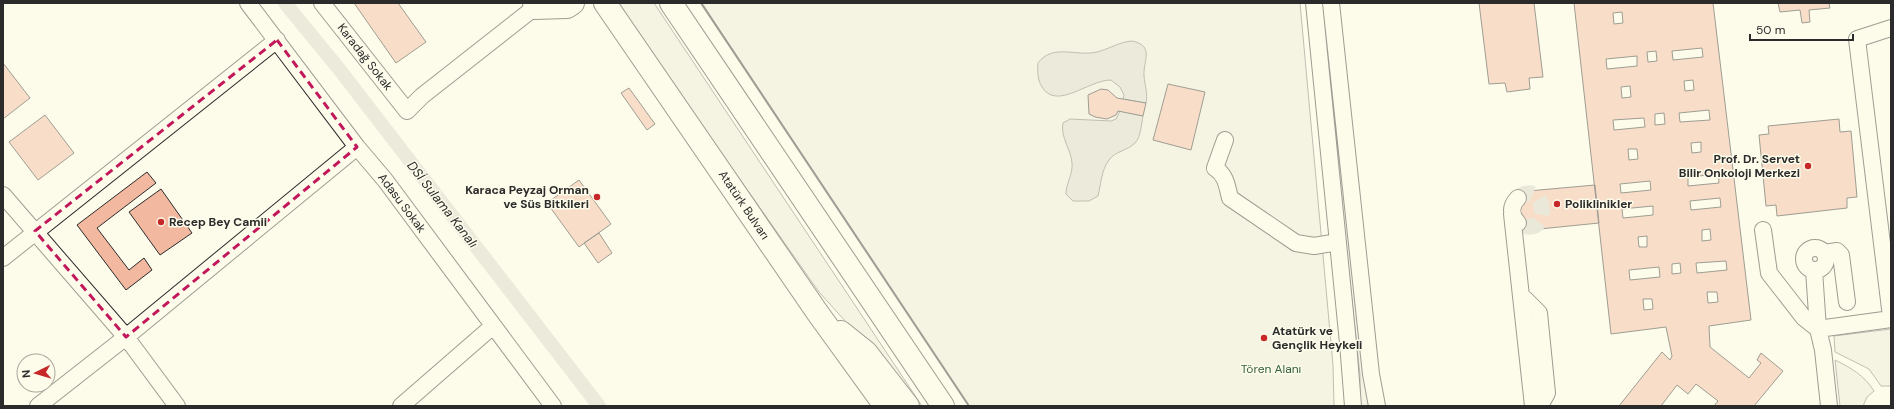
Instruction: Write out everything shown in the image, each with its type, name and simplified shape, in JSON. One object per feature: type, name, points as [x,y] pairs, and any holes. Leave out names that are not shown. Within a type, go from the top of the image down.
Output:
[{"type":"highway","points":[[534,5],[567,7],[573,3]]},
{"type":"highway","name":"Atatürk Bulvarı","points":[[605,3],[817,312],[885,406]]},
{"type":"highway","points":[[671,3],[943,406]]},
{"type":"highway","points":[[681,3],[686,25]]},
{"type":"highway","points":[[817,312],[866,352],[908,406]]},
{"type":"street","name":"Adasu Sokak","points":[[248,3],[357,147],[385,180],[553,406]]},
{"type":"street","name":"Karadağ Sokak","points":[[322,3],[407,111],[422,96],[534,5]]},
{"type":"street","points":[[1314,3],[1353,406]]},
{"type":"street","points":[[1330,3],[1371,374],[1377,406]]},
{"type":"street","points":[[1763,230],[1769,273],[1804,318],[1818,329],[1891,318],[1857,39],[1891,28]]},
{"type":"street","points":[[3,258],[35,231],[277,40]]},
{"type":"street","points":[[1225,140],[1215,168],[1222,172],[1230,198],[1296,243],[1314,246],[1338,242]]},
{"type":"street","points":[[38,406],[126,337],[357,147]]},
{"type":"street","points":[[3,195],[126,337],[177,406]]},
{"type":"street","points":[[1518,198],[1513,204],[1519,223],[1533,406]]},
{"type":"street","points":[[1519,223],[1519,239],[1536,406]]},
{"type":"street","points":[[1829,406],[1823,350],[1818,329],[1814,270],[1820,269],[1825,264],[1826,258],[1824,253],[1837,251],[1841,255],[1847,302]]},
{"type":"street","points":[[1525,299],[1539,313],[1547,393],[1540,406]]},
{"type":"street","points":[[401,406],[493,326]]},
{"type":"highlighted area","points":[[277,40],[357,147],[126,337],[35,231]]},
{"type":"green space","points":[[616,3],[654,3],[922,406],[914,406],[875,354],[819,292]]},
{"type":"green space","name":"Tören Alanı","points":[[702,3],[1300,3],[1333,365],[1334,406],[969,406]]},
{"type":"green space","points":[[1320,3],[1323,3],[1369,406],[1360,406],[1360,375]]},
{"type":"green space","points":[[1891,329],[1891,386],[1881,386],[1869,369],[1835,352],[1834,336]]},
{"type":"green space","points":[[1835,360],[1857,372],[1874,391],[1867,397],[1863,406],[1840,406]]},
{"type":"shaded area","points":[[1132,41],[1139,43],[1146,50],[1144,76],[1147,93],[1146,103],[1123,99],[1124,95],[1120,87],[1111,80],[1102,81],[1074,92],[1056,96],[1048,94],[1041,85],[1038,76],[1038,63],[1044,57],[1058,52],[1097,52]]},
{"type":"shaded area","points":[[1120,111],[1143,116],[1140,134],[1137,140],[1132,146],[1114,155],[1106,164],[1098,196],[1089,201],[1073,201],[1066,194],[1072,163],[1064,138],[1062,128],[1063,123],[1070,119],[1111,121],[1116,119]]},
{"type":"building","points":[[354,3],[398,3],[426,42],[396,63]]},
{"type":"building","points":[[1479,3],[1534,3],[1543,77],[1529,78],[1530,89],[1507,92],[1505,83],[1489,84]]},
{"type":"building","points":[[1574,3],[1713,3],[1751,320],[1709,326],[1710,347],[1749,378],[1761,363],[1757,360],[1761,353],[1783,371],[1754,406],[1714,406],[1718,401],[1696,384],[1688,394],[1677,385],[1661,406],[1619,406],[1662,352],[1670,360],[1672,356],[1666,327],[1611,334]],"holes":[[[1622,12],[1623,23],[1614,24],[1613,13]],[[1702,48],[1703,57],[1673,60],[1672,51]],[[1656,51],[1657,61],[1648,62],[1647,52]],[[1637,56],[1637,66],[1607,69],[1606,59]],[[1693,80],[1694,90],[1685,91],[1684,81]],[[1630,86],[1631,97],[1622,98],[1621,87]],[[1709,110],[1710,120],[1680,122],[1679,113]],[[1664,113],[1665,124],[1655,125],[1655,114]],[[1644,118],[1645,127],[1614,130],[1613,120]],[[1701,142],[1701,152],[1692,153],[1691,143]],[[1628,149],[1637,149],[1638,159],[1629,160]],[[1718,174],[1719,183],[1688,186],[1688,177]],[[1650,181],[1651,190],[1621,193],[1620,184]],[[1720,198],[1721,207],[1691,210],[1690,201]],[[1653,206],[1653,215],[1623,218],[1622,209]],[[1710,229],[1711,240],[1702,241],[1702,230]],[[1647,236],[1647,247],[1639,247],[1638,237]],[[1726,261],[1727,270],[1697,273],[1696,263]],[[1680,263],[1681,273],[1672,274],[1672,264]],[[1659,267],[1660,277],[1630,280],[1629,270]],[[1707,292],[1717,292],[1718,302],[1708,303]],[[1643,299],[1652,299],[1653,309],[1644,310]]]},
{"type":"building","points":[[1778,3],[1829,3],[1830,8],[1809,10],[1810,22],[1802,23],[1800,10],[1780,12]]},
{"type":"building","points":[[3,63],[30,98],[3,119]]},
{"type":"building","points":[[1168,84],[1205,92],[1191,150],[1153,140]]},
{"type":"building","points":[[629,88],[655,124],[647,130],[621,93]]},
{"type":"building","points":[[1101,89],[1108,90],[1117,98],[1146,103],[1143,116],[1118,111],[1116,115],[1107,119],[1095,117],[1089,114],[1088,95]]},
{"type":"building","points":[[45,115],[74,153],[38,180],[9,142]]},
{"type":"building","name":"Prof. Dr. Servet Bilir Onkoloji Merkezi","points":[[1839,119],[1840,132],[1851,131],[1857,197],[1847,198],[1847,208],[1777,216],[1776,205],[1766,206],[1759,135],[1769,134],[1768,126]]},
{"type":"building","points":[[147,172],[156,183],[97,228],[129,270],[144,258],[152,270],[126,290],[77,225]]},
{"type":"building","points":[[579,180],[611,224],[579,247],[547,203]]},
{"type":"building","name":"Poliklinikler","points":[[1595,185],[1599,223],[1520,231],[1517,192]]},
{"type":"building","name":"Recep Bey Camii","points":[[161,189],[192,233],[160,255],[129,212]]},
{"type":"building","points":[[599,233],[612,253],[598,263],[584,243]]},
{"type":"waterway","name":"DSİ Sulama Kanalı","points":[[285,3],[339,69],[599,406]]},
{"type":"tunnel","points":[[1518,198],[1527,193],[1535,195],[1540,201],[1542,209],[1538,224],[1531,227],[1520,224]]},
{"type":"wall","points":[[701,3],[969,406]]},
{"type":"place","name":"Prof. Dr. Servet Bilir Onkoloji Merkezi","points":[[1808,166]]},
{"type":"place","name":"Karaca Peyzaj Orman ve Süs Bitkileri","points":[[597,197]]},
{"type":"place","name":"Poliklinikler","points":[[1557,204]]},
{"type":"place","name":"Recep Bey Camii","points":[[161,222]]},
{"type":"place","name":"Atatürk ve Gençlik Heykeli","points":[[1264,338]]}]
